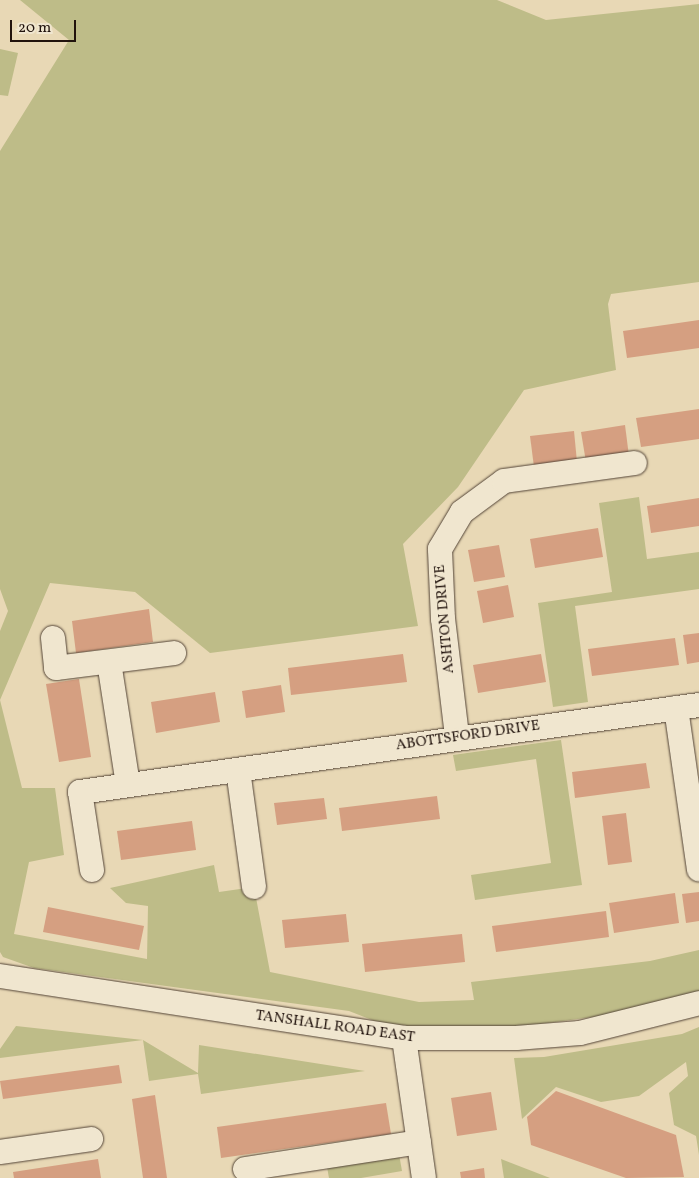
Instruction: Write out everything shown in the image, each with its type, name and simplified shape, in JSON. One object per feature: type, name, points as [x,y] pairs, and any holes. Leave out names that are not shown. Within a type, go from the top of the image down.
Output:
[{"type":"street","name":"ASHTON DRIVE","points":[[457,736],[443,619],[440,549],[462,512],[504,481],[635,463]]},
{"type":"street","points":[[53,638],[56,668],[174,653]]},
{"type":"street","points":[[109,662],[128,785]]},
{"type":"street","name":"ABOTTSFORD DRIVE","points":[[92,870],[80,792],[457,736],[699,704]]},
{"type":"street","points":[[676,708],[699,869]]},
{"type":"street","points":[[238,770],[254,887]]},
{"type":"street","name":"TANSHALL ROAD EAST","points":[[0,976],[404,1038],[516,1038],[580,1033],[699,1004]]},
{"type":"street","points":[[404,1038],[424,1178]]},
{"type":"street","points":[[0,1152],[91,1139]]},
{"type":"street","points":[[245,1169],[419,1142]]},
{"type":"shaded area","points":[[20,0],[497,0],[546,20],[699,4],[699,282],[611,294],[608,304],[616,370],[524,390],[458,487],[403,544],[418,626],[210,653],[135,592],[50,583],[0,700],[0,631],[8,611],[0,589],[0,151],[69,40]]},
{"type":"shaded area","points":[[0,49],[18,53],[8,96],[0,95]]},
{"type":"shaded area","points":[[639,497],[647,559],[699,552],[699,589],[575,606],[588,702],[553,707],[538,603],[612,592],[599,503]]},
{"type":"shaded area","points":[[0,700],[22,788],[55,788],[64,855],[29,862],[14,934],[147,959],[148,906],[126,903],[110,888],[214,865],[219,892],[254,887],[270,972],[419,1002],[474,1000],[471,982],[650,961],[699,950],[699,994],[644,1010],[489,1031],[395,1029],[349,1011],[34,968],[3,957],[0,952]]},
{"type":"shaded area","points":[[561,740],[582,885],[475,900],[471,875],[551,863],[536,759],[456,771],[453,755]]},
{"type":"shaded area","points":[[16,1026],[143,1040],[0,1058],[0,1049]]},
{"type":"shaded area","points":[[699,1027],[699,1155],[696,1136],[674,1125],[669,1093],[688,1076],[686,1062],[639,1096],[601,1102],[556,1087],[522,1119],[514,1058],[544,1057],[682,1034]]},
{"type":"shaded area","points":[[143,1040],[198,1073],[199,1045],[365,1071],[201,1094],[198,1074],[149,1081]]},
{"type":"shaded area","points":[[399,1154],[402,1171],[361,1178],[329,1178],[327,1167]]},
{"type":"shaded area","points":[[501,1159],[550,1178],[504,1178]]},
{"type":"building","points":[[699,320],[699,348],[627,358],[623,331]]},
{"type":"building","points":[[699,409],[699,439],[641,447],[636,418]]},
{"type":"building","points":[[625,425],[629,456],[586,462],[581,432]]},
{"type":"building","points":[[574,431],[577,462],[534,467],[530,436]]},
{"type":"building","points":[[699,498],[699,526],[651,533],[647,506]]},
{"type":"building","points":[[598,528],[603,557],[535,568],[530,539]]},
{"type":"building","points":[[499,545],[505,577],[474,582],[468,550]]},
{"type":"building","points":[[508,585],[514,617],[483,623],[477,591]]},
{"type":"building","points":[[149,609],[153,642],[76,653],[72,621]]},
{"type":"building","points":[[699,633],[699,662],[687,664],[683,635]]},
{"type":"building","points":[[675,638],[679,665],[592,676],[588,649]]},
{"type":"building","points":[[403,654],[407,682],[291,695],[288,668]]},
{"type":"building","points":[[541,654],[546,682],[478,693],[473,665]]},
{"type":"building","points":[[79,679],[91,757],[59,762],[46,684]]},
{"type":"building","points":[[281,685],[285,712],[246,718],[242,691]]},
{"type":"building","points":[[215,692],[220,722],[156,733],[151,702]]},
{"type":"building","points":[[646,763],[650,788],[575,798],[572,772]]},
{"type":"building","points":[[437,796],[440,819],[342,831],[339,808]]},
{"type":"building","points":[[324,798],[327,819],[277,825],[274,803]]},
{"type":"building","points":[[626,813],[632,862],[608,865],[602,816]]},
{"type":"building","points":[[192,821],[196,850],[121,860],[117,831]]},
{"type":"building","points":[[699,892],[699,921],[686,923],[682,894]]},
{"type":"building","points":[[675,893],[679,923],[614,933],[609,903]]},
{"type":"building","points":[[48,907],[144,926],[139,950],[43,932]]},
{"type":"building","points":[[606,911],[609,937],[496,952],[492,926]]},
{"type":"building","points":[[346,914],[349,942],[285,948],[282,920]]},
{"type":"building","points":[[462,934],[465,962],[365,972],[362,944]]},
{"type":"building","points":[[119,1065],[122,1083],[3,1099],[0,1081]]},
{"type":"building","points":[[556,1091],[676,1135],[684,1177],[626,1178],[531,1145],[527,1117]]},
{"type":"building","points":[[491,1092],[497,1130],[457,1136],[451,1098]]},
{"type":"building","points":[[155,1095],[167,1178],[143,1178],[132,1099]]},
{"type":"building","points":[[386,1103],[391,1134],[221,1158],[217,1127]]},
{"type":"building","points":[[98,1159],[101,1178],[14,1178],[13,1172]]},
{"type":"building","points":[[484,1168],[485,1178],[461,1178],[460,1172]]}]
